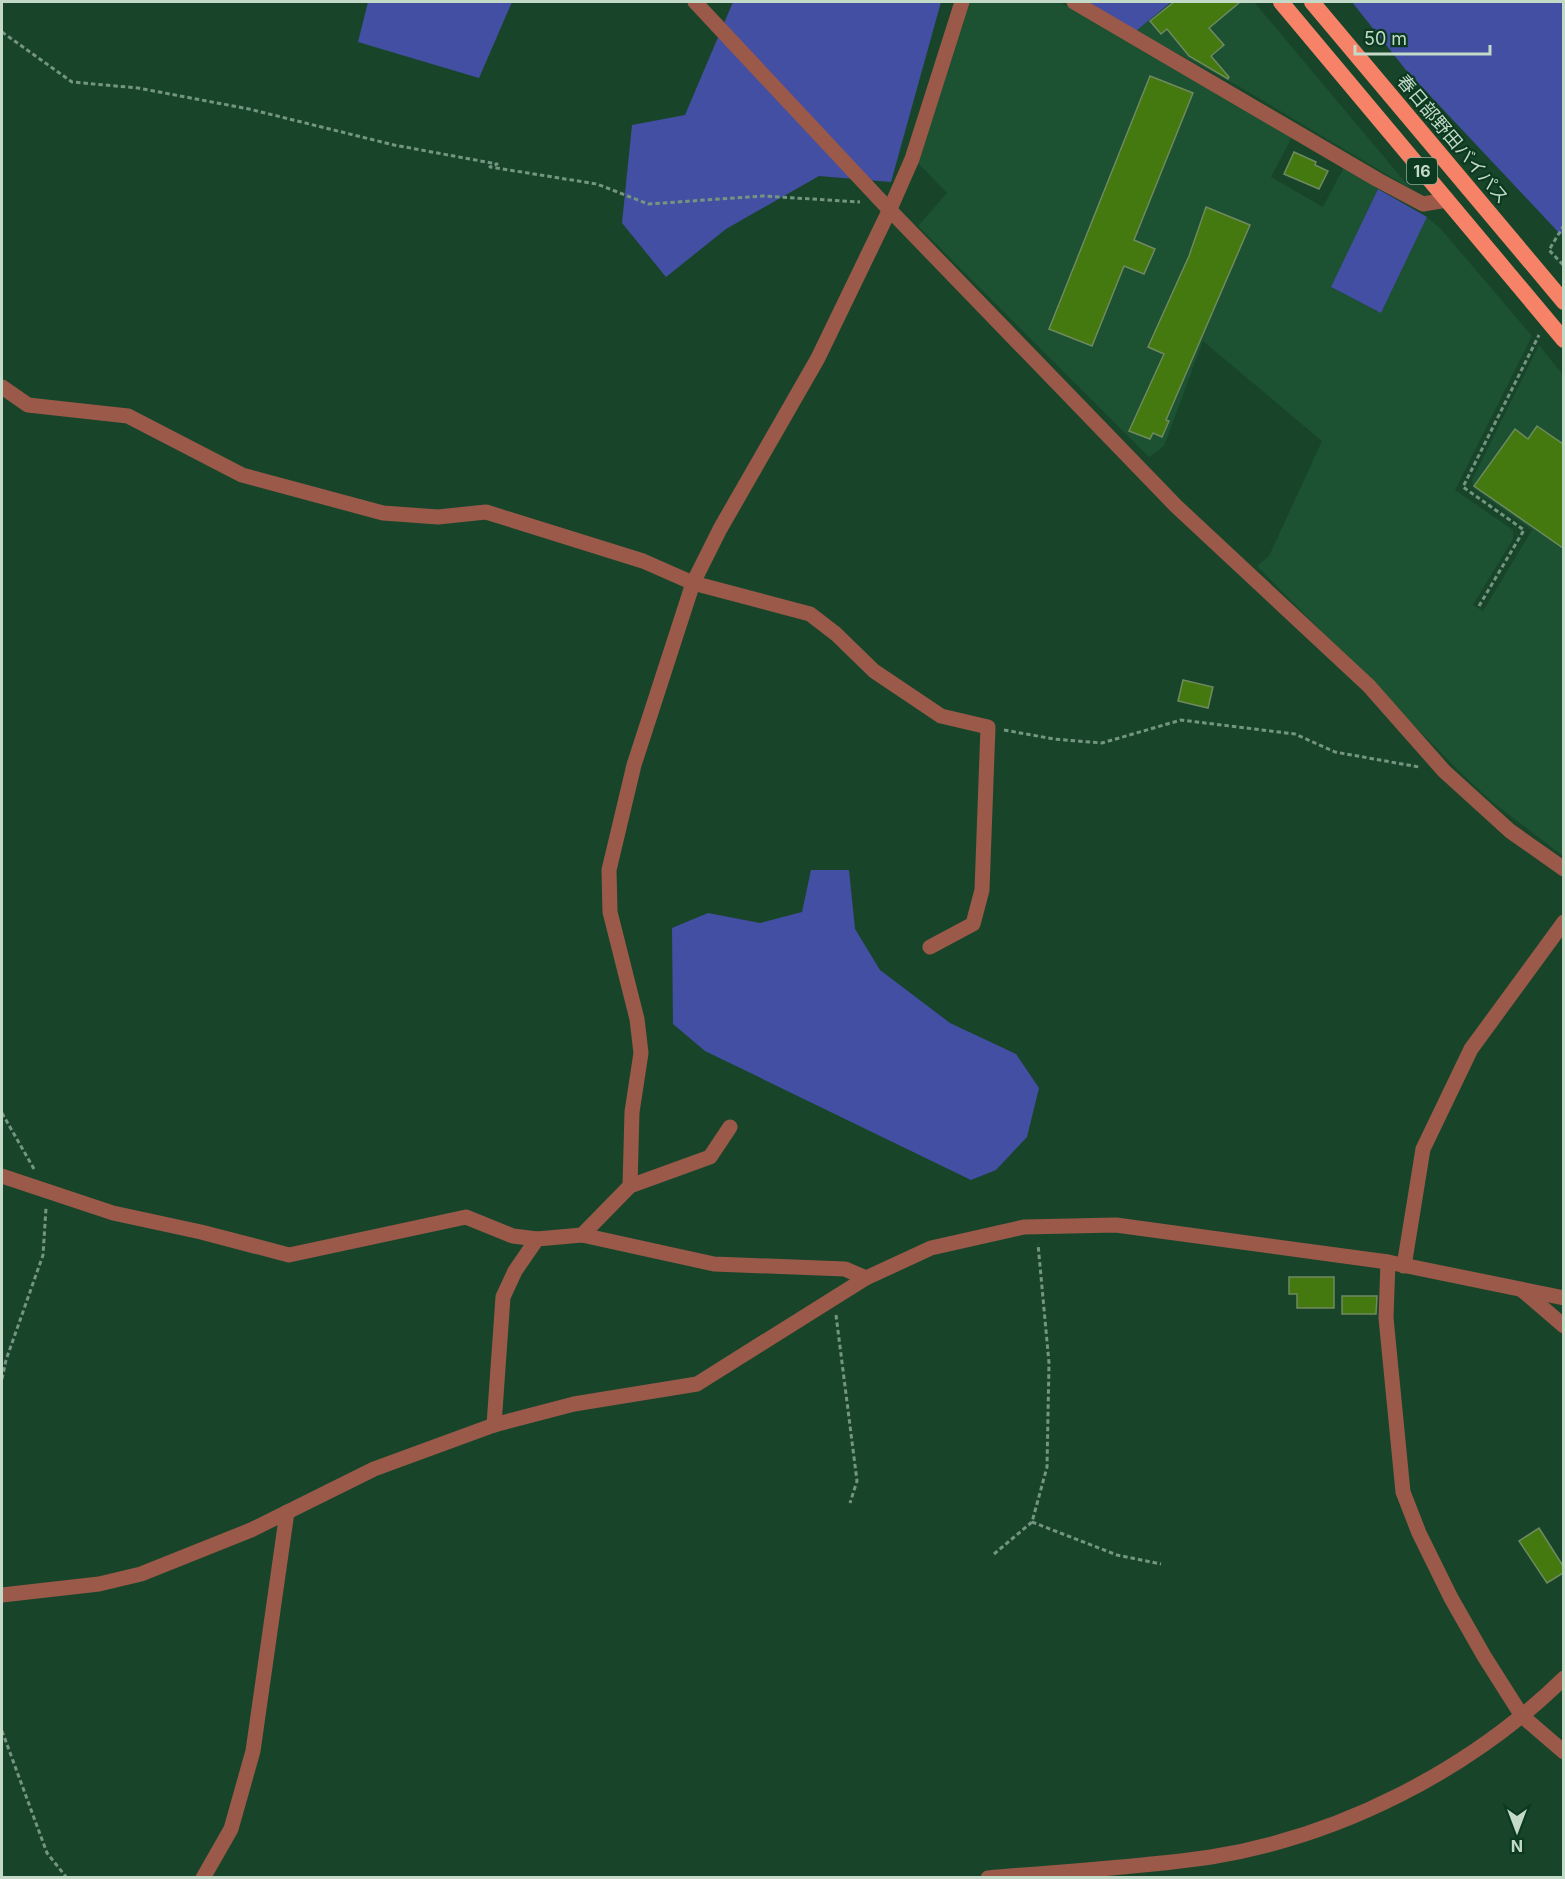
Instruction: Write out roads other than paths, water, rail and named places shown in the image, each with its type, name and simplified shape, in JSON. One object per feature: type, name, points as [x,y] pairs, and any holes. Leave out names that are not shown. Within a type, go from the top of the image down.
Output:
[{"type":"highway","name":"16","points":[[1281,2],[1563,339]]},
{"type":"highway","name":"春日部野田バイパス","points":[[1312,2],[1563,302]]},
{"type":"street","points":[[695,2],[886,206],[1176,506],[1369,686],[1444,771],[1510,831],[1563,869]]},
{"type":"street","points":[[630,1186],[632,1112],[641,1053],[637,1018],[610,912],[609,870],[634,765],[693,583],[720,529],[818,358],[886,206],[912,159],[962,2]]},
{"type":"street","points":[[1074,2],[1423,204],[1447,200]]},
{"type":"street","points":[[2,387],[28,405],[128,416],[242,475],[383,513],[438,517],[486,512],[643,561],[693,583],[810,614],[836,634],[874,671],[941,716],[988,727],[982,890],[973,924],[930,947]]},
{"type":"street","points":[[1404,1266],[1423,1149],[1471,1049],[1563,922]]},
{"type":"street","points":[[582,1235],[630,1186],[710,1157],[730,1127]]},
{"type":"street","points":[[2,1176],[47,1189],[113,1213],[201,1232],[289,1255],[466,1217],[513,1236],[537,1239],[582,1235],[714,1264],[845,1269],[866,1278]]},
{"type":"street","points":[[2,1595],[99,1584],[141,1574],[251,1530],[374,1469],[494,1425],[574,1404],[697,1384],[866,1278],[931,1248],[1036,1227],[1116,1225],[1388,1262],[1563,1298]]},
{"type":"street","points":[[494,1425],[503,1297],[515,1271],[537,1239]]},
{"type":"street","points":[[1388,1262],[1386,1318],[1403,1492],[1419,1533],[1450,1598],[1522,1716],[1563,1752]]},
{"type":"street","points":[[1522,1290],[1563,1326]]},
{"type":"street","points":[[203,1878],[231,1829],[254,1751],[287,1512]]},
{"type":"street","points":[[988,1878],[1211,1857],[1321,1829],[1427,1781],[1522,1716],[1563,1678]]}]
